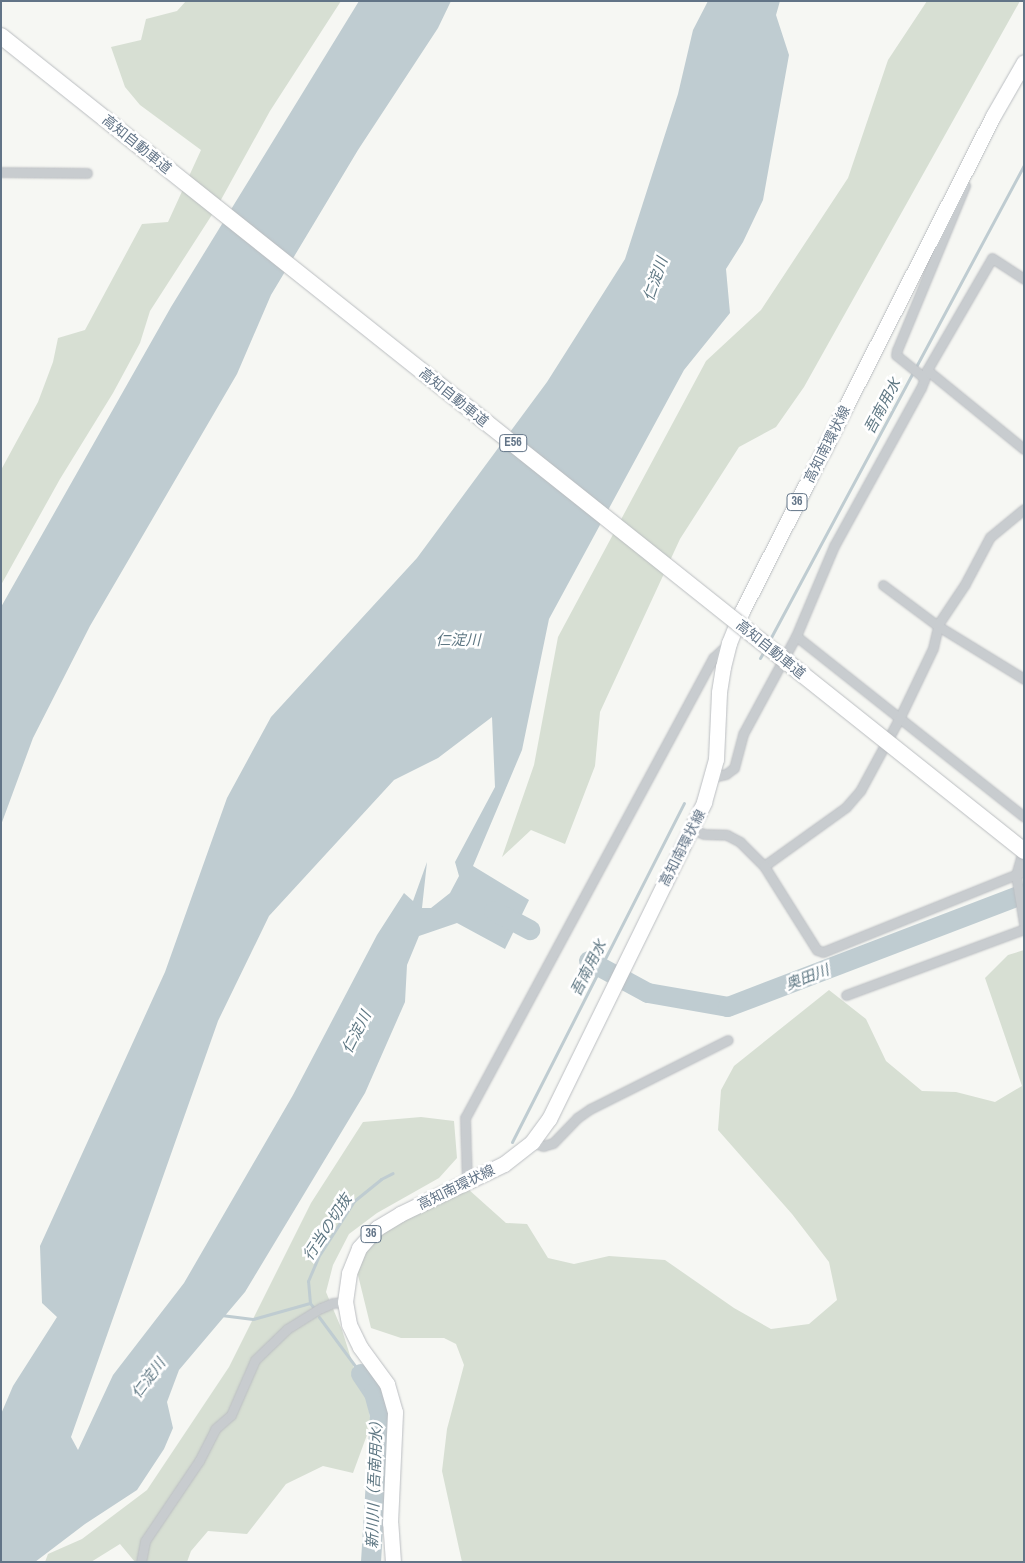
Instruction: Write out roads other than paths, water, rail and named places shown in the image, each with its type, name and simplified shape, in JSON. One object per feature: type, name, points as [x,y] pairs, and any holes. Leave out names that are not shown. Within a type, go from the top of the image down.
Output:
[{"type":"highway","name":"高知自動車道","points":[[1,36],[1024,851]]},
{"type":"main road","name":"高知南環状線","points":[[393,1562],[390,1523],[395,1412],[387,1384],[360,1347],[349,1324],[345,1302],[348,1273],[359,1248],[377,1228],[400,1214],[504,1164],[532,1142],[549,1119],[704,802],[713,777],[716,759],[720,692],[729,643],[742,611],[993,116],[1024,62]]},
{"type":"street","points":[[993,116],[900,339],[896,355],[1024,449]]},
{"type":"street","points":[[1,172],[88,172]]},
{"type":"street","points":[[713,777],[726,774],[734,768],[743,734],[796,636],[834,546],[924,376],[992,258],[1024,279]]},
{"type":"street","points":[[764,866],[846,807],[860,791],[900,717],[932,648],[938,626],[965,584],[990,537],[1024,509]]},
{"type":"street","points":[[883,585],[938,626],[1024,679]]},
{"type":"street","points":[[796,636],[1024,817]]},
{"type":"street","points":[[467,1182],[465,1118],[713,658],[729,643]]},
{"type":"street","points":[[691,829],[704,834],[727,835],[740,842],[764,866],[817,950],[823,952],[1020,873]]},
{"type":"street","points":[[1024,846],[1020,873],[1024,924]]},
{"type":"street","points":[[846,995],[1024,929]]},
{"type":"street","points":[[532,1142],[543,1146],[553,1143],[577,1118],[590,1109],[728,1040]]},
{"type":"street","points":[[141,1562],[145,1541],[199,1461],[215,1429],[230,1415],[256,1360],[294,1325],[321,1308],[333,1303],[345,1302]]},
{"type":"water","points":[[359,1],[451,1],[438,28],[358,150],[271,295],[237,374],[90,626],[33,738],[1,825],[1,607],[171,307]]},
{"type":"water","name":"仁淀川","points":[[708,1],[780,1],[776,15],[789,55],[763,200],[743,242],[726,269],[730,313],[684,370],[549,619],[522,750],[473,866],[529,900],[505,949],[457,923],[419,936],[407,965],[405,1002],[365,1093],[245,1292],[179,1370],[167,1402],[173,1428],[164,1449],[137,1490],[85,1524],[35,1562],[1,1562],[1,1414],[13,1386],[57,1317],[42,1303],[40,1246],[165,972],[227,798],[271,717],[417,558],[547,382],[625,259],[678,94],[693,30]],"holes":[[[492,717],[495,787],[455,862],[459,876],[450,893],[431,908],[422,908],[427,862],[413,901],[404,893],[377,935],[293,1095],[184,1283],[113,1375],[78,1450],[71,1437],[218,1021],[269,916],[394,780],[438,758]]]},
{"type":"waterway","name":"吾南用水","points":[[769,641],[1024,165]]},
{"type":"waterway","name":"吾南用水","points":[[760,658],[764,651]]},
{"type":"waterway","name":"吾南用水","points":[[512,1142],[684,803]]},
{"type":"waterway","name":"奥田川","points":[[589,961],[648,993],[728,1007],[1024,894]]},
{"type":"waterway","name":"奥田川","points":[[494,911],[530,930]]},
{"type":"waterway","name":"行当の切抜","points":[[314,1308],[310,1303],[308,1281],[318,1257],[354,1201],[381,1179],[393,1173]]},
{"type":"waterway","points":[[221,1315],[253,1319],[310,1303]]},
{"type":"waterway","name":"行当の切抜","points":[[319,1317],[361,1374]]},
{"type":"waterway","name":"新川川（吾南用水）","points":[[361,1374],[374,1393],[380,1415],[371,1562]]}]
